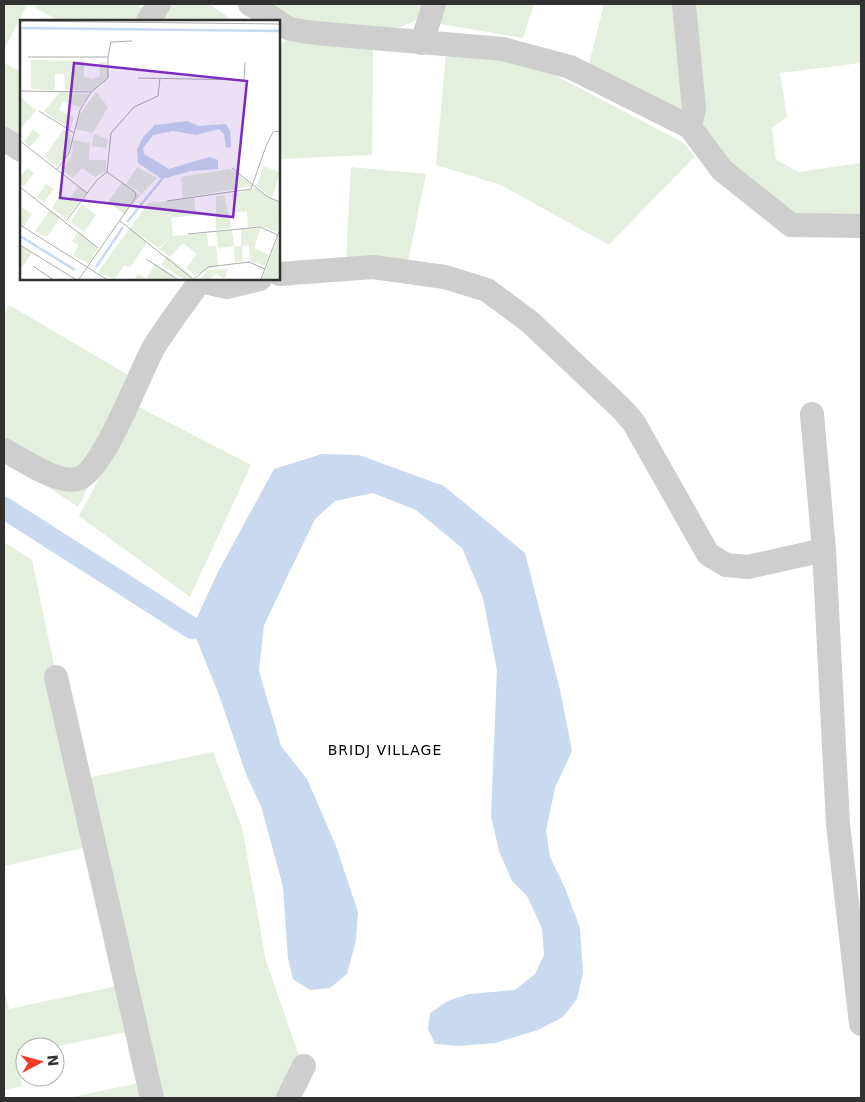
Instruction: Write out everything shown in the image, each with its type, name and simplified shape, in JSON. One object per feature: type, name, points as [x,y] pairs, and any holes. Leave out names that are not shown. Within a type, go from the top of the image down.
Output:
[{"type":"street","points":[[149,20],[159,4]]},
{"type":"street","points":[[250,4],[275,20]]},
{"type":"street","points":[[422,43],[434,4]]},
{"type":"street","points":[[684,4],[694,109],[690,127]]},
{"type":"street","points":[[280,23],[290,30],[503,49],[570,67],[690,127],[722,170],[791,225],[861,226]]},
{"type":"street","points":[[4,139],[20,149]]},
{"type":"street","points":[[280,274],[373,267],[445,278],[487,290],[530,322],[629,416],[708,554],[726,565],[748,567],[824,550]]},
{"type":"street","points":[[4,450],[58,478],[77,479],[92,471],[122,415],[154,348],[198,280],[227,287],[256,280]]},
{"type":"street","points":[[812,414],[824,550],[838,824],[861,1024]]},
{"type":"street","points":[[56,676],[152,1098]]},
{"type":"street","points":[[288,1098],[304,1066]]},
{"type":"green space","points":[[4,4],[27,5],[4,50]]},
{"type":"green space","points":[[38,4],[135,4],[145,9],[140,20],[58,20],[35,8]]},
{"type":"green space","points":[[172,4],[209,4],[233,20],[163,20]]},
{"type":"green space","points":[[261,4],[429,4],[418,19],[401,27],[377,31],[294,22]]},
{"type":"green space","points":[[440,4],[534,4],[523,38],[435,23]]},
{"type":"green space","points":[[604,4],[678,4],[688,107],[679,113],[589,64]]},
{"type":"green space","points":[[690,4],[861,4],[861,63],[780,73],[787,117],[772,128],[776,160],[799,172],[861,163],[861,222],[803,227],[698,140]]},
{"type":"green space","points":[[292,37],[373,43],[372,155],[280,159],[280,45]]},
{"type":"green space","points":[[446,52],[500,55],[547,71],[682,142],[695,156],[609,245],[501,185],[436,165]]},
{"type":"green space","points":[[4,63],[20,71],[20,153],[4,144]]},
{"type":"green space","points":[[351,167],[426,174],[407,266],[346,261]]},
{"type":"green space","points":[[9,305],[142,383],[78,507],[4,458],[4,314]]},
{"type":"green space","points":[[137,406],[251,465],[190,597],[79,516]]},
{"type":"green space","points":[[4,542],[32,560],[92,846],[4,866]]},
{"type":"green space","points":[[213,752],[242,827],[266,961],[299,1056],[280,1098],[156,1098],[87,778]]},
{"type":"green space","points":[[122,985],[131,1031],[65,1045],[65,1037],[15,1037],[15,1087],[18,1087],[4,1090],[4,988],[9,1009]]},
{"type":"green space","points":[[144,1082],[147,1098],[67,1098]]},
{"type":"water","points":[[322,454],[359,455],[444,486],[525,553],[560,690],[572,751],[555,788],[546,830],[550,857],[565,888],[580,928],[583,973],[577,999],[563,1017],[538,1030],[495,1043],[459,1046],[435,1044],[428,1029],[430,1013],[448,1001],[469,994],[515,990],[535,974],[544,955],[542,928],[527,896],[512,881],[499,851],[491,816],[497,670],[483,598],[462,548],[416,510],[373,493],[335,501],[315,519],[264,625],[259,671],[281,746],[307,779],[336,846],[358,912],[356,940],[347,974],[330,988],[310,990],[293,979],[288,959],[283,887],[261,806],[246,774],[219,695],[192,628],[219,570],[274,469]]},
{"type":"waterway","points":[[4,508],[192,628]]},
{"type":"district","name":"BRIDJ VILLAGE","points":[[385,750]]}]
